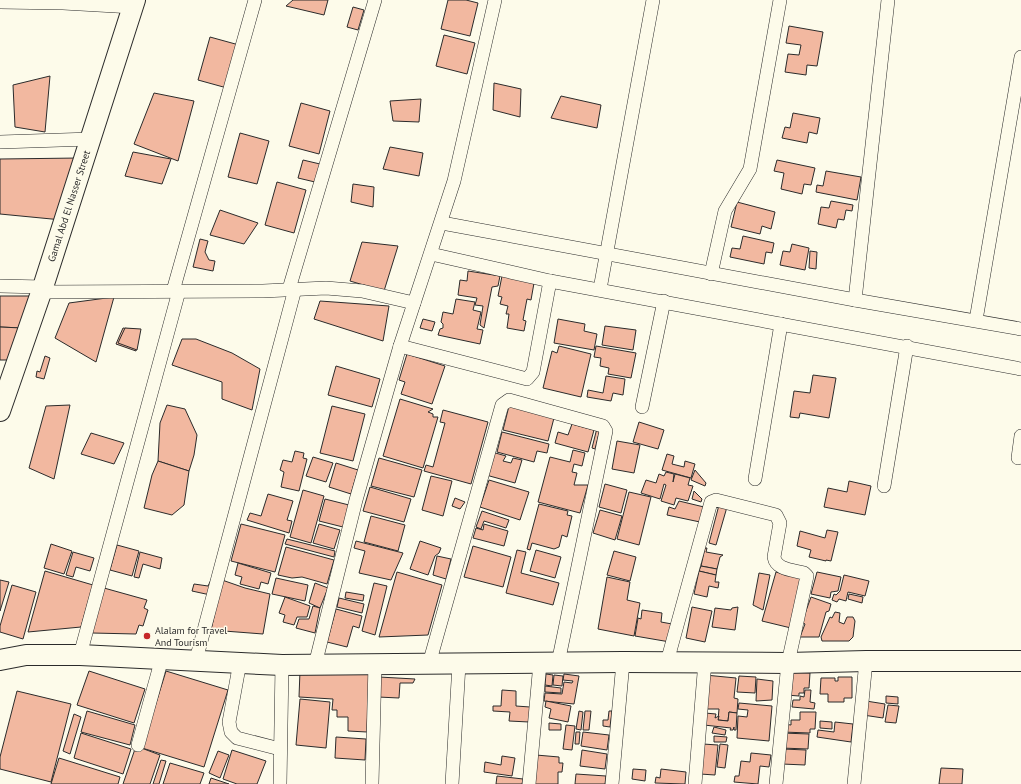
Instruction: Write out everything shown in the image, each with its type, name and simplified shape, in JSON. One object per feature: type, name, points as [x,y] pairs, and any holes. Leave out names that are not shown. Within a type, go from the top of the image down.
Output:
[{"type":"main road","name":"Gamal Abd El Nasser Street","points":[[0,410],[42,289],[134,3]]},
{"type":"main road","points":[[0,648],[26,656]]},
{"type":"main road","points":[[0,660],[26,656],[80,655],[282,665],[705,661],[788,663],[866,661],[1021,661]]},
{"type":"street","points":[[80,655],[176,291],[255,0]]},
{"type":"street","points":[[196,660],[292,289],[375,0]]},
{"type":"street","points":[[315,665],[356,500],[400,346],[442,223],[454,181],[495,0]]},
{"type":"street","points":[[600,289],[653,0]]},
{"type":"street","points":[[711,274],[725,211],[750,168],[780,0]]},
{"type":"street","points":[[855,300],[888,0]]},
{"type":"street","points":[[0,2],[134,3]]},
{"type":"street","points":[[976,320],[1021,57]]},
{"type":"street","points":[[0,142],[91,139]]},
{"type":"street","points":[[442,223],[711,274],[1021,329]]},
{"type":"street","points":[[431,254],[550,281],[907,346],[1021,369]]},
{"type":"street","points":[[400,346],[527,379],[533,372],[550,281]]},
{"type":"street","points":[[0,286],[42,289],[176,291],[326,288],[351,290],[414,303]]},
{"type":"street","points":[[642,407],[664,301]]},
{"type":"street","points":[[755,479],[781,324]]},
{"type":"street","points":[[884,486],[907,346]]},
{"type":"street","points":[[429,664],[502,404],[509,400],[603,426],[606,431],[549,663],[529,784]]},
{"type":"street","points":[[1018,458],[1021,436]]},
{"type":"street","points":[[667,662],[711,502],[714,500],[776,515],[780,523],[774,557],[776,563],[780,567],[806,574],[788,663],[776,784]]},
{"type":"street","points":[[138,745],[162,658]]},
{"type":"street","points":[[695,784],[705,661]]},
{"type":"street","points":[[854,784],[866,661]]},
{"type":"street","points":[[240,662],[229,722],[231,732],[237,738],[280,749]]},
{"type":"street","points":[[612,784],[623,662]]},
{"type":"street","points":[[372,784],[374,664]]},
{"type":"street","points":[[452,784],[460,664]]},
{"type":"street","points":[[280,784],[282,665]]},
{"type":"building","points":[[293,0],[328,0],[324,15],[286,6]]},
{"type":"building","points":[[448,0],[466,0],[478,3],[470,36],[441,29]]},
{"type":"building","points":[[353,7],[364,10],[358,30],[347,27]]},
{"type":"building","points":[[789,26],[823,32],[817,66],[807,65],[806,75],[785,72],[788,54],[799,55],[801,45],[786,43]]},
{"type":"building","points":[[444,35],[475,43],[467,74],[436,66]]},
{"type":"building","points":[[210,37],[239,45],[227,88],[198,80]]},
{"type":"building","points":[[50,76],[45,132],[15,127],[13,85]]},
{"type":"building","points":[[494,83],[521,89],[520,117],[493,110]]},
{"type":"building","points":[[154,93],[194,101],[178,161],[134,144]]},
{"type":"building","points":[[561,96],[601,105],[597,128],[551,118]]},
{"type":"building","points":[[421,99],[419,122],[393,121],[390,101]]},
{"type":"building","points":[[301,103],[330,111],[319,154],[289,146]]},
{"type":"building","points":[[793,113],[820,118],[817,134],[809,132],[807,143],[782,138],[785,127],[790,128]]},
{"type":"building","points":[[240,133],[269,141],[257,184],[228,177]]},
{"type":"building","points":[[390,147],[423,153],[419,176],[383,169]]},
{"type":"building","points":[[133,152],[171,159],[162,184],[125,176]]},
{"type":"building","points":[[79,158],[62,220],[0,214],[0,159]]},
{"type":"building","points":[[303,160],[320,164],[315,182],[298,178]]},
{"type":"building","points":[[777,160],[815,168],[811,185],[804,184],[802,194],[781,189],[784,173],[774,171]]},
{"type":"building","points":[[826,171],[861,177],[857,200],[816,192],[817,185],[823,186]]},
{"type":"building","points":[[277,182],[306,190],[294,233],[265,225]]},
{"type":"building","points":[[353,184],[374,187],[373,207],[351,202]]},
{"type":"building","points":[[831,201],[853,205],[852,211],[846,210],[844,220],[838,219],[836,228],[818,224],[821,207],[829,208]]},
{"type":"building","points":[[737,202],[775,212],[771,229],[762,226],[760,234],[731,227]]},
{"type":"building","points":[[220,210],[258,223],[244,244],[210,235]]},
{"type":"building","points":[[743,236],[774,243],[772,253],[766,252],[764,264],[730,257],[732,248],[740,249]]},
{"type":"building","points":[[200,239],[208,241],[205,252],[209,260],[215,261],[213,271],[193,267]]},
{"type":"building","points":[[362,242],[398,246],[384,291],[350,281]]},
{"type":"building","points":[[792,244],[809,248],[805,270],[780,265],[783,251],[790,252]]},
{"type":"building","points":[[810,251],[817,252],[816,269],[809,268]]},
{"type":"building","points":[[468,271],[500,276],[498,286],[492,287],[484,328],[480,325],[483,306],[475,305],[477,298],[458,295],[460,280],[467,281]]},
{"type":"building","points":[[502,276],[534,283],[531,300],[527,299],[523,320],[526,321],[524,331],[507,328],[509,314],[506,314],[508,306],[500,304],[502,297],[498,296]]},
{"type":"building","points":[[0,296],[34,296],[22,328],[0,327]]},
{"type":"building","points":[[114,297],[96,362],[55,338],[69,303]]},
{"type":"building","points":[[456,299],[475,302],[473,310],[481,312],[477,329],[483,330],[480,344],[438,335],[440,329],[443,328],[443,324],[441,322],[443,312],[453,314]]},
{"type":"building","points":[[320,301],[389,306],[383,341],[314,319]]},
{"type":"building","points":[[423,319],[435,322],[432,331],[420,328]]},
{"type":"building","points":[[558,319],[585,324],[584,331],[597,334],[594,350],[554,343]]},
{"type":"building","points":[[605,326],[636,330],[633,350],[602,345]]},
{"type":"building","points":[[0,327],[22,328],[10,360],[0,360]]},
{"type":"building","points":[[123,328],[139,330],[136,351],[116,344]]},
{"type":"building","points":[[125,328],[141,329],[137,350],[118,343]]},
{"type":"building","points":[[182,339],[196,339],[232,353],[260,369],[252,410],[222,399],[222,382],[172,365]]},
{"type":"building","points":[[559,346],[591,354],[581,397],[543,388],[552,351],[557,353]]},
{"type":"building","points":[[596,346],[636,353],[631,378],[608,374],[609,368],[600,366],[601,358],[594,357]]},
{"type":"building","points":[[407,354],[445,366],[432,404],[401,394],[405,382],[399,380]]},
{"type":"building","points":[[45,356],[50,358],[44,379],[36,377],[37,371],[40,372]]},
{"type":"building","points":[[336,366],[380,379],[372,407],[328,395]]},
{"type":"building","points":[[813,375],[836,378],[829,418],[800,413],[799,418],[790,417],[794,391],[810,393]]},
{"type":"building","points":[[606,376],[625,379],[623,395],[613,393],[611,401],[587,397],[588,390],[603,393]]},
{"type":"building","points":[[400,399],[433,409],[428,412],[433,414],[433,417],[438,417],[423,468],[383,456]]},
{"type":"building","points":[[70,405],[54,479],[29,468],[46,406]]},
{"type":"building","points":[[167,405],[185,409],[197,435],[194,455],[189,471],[158,461],[160,423]]},
{"type":"building","points":[[332,406],[365,414],[353,461],[320,453]]},
{"type":"building","points":[[509,406],[554,418],[548,441],[503,430]]},
{"type":"building","points":[[443,410],[488,422],[471,484],[424,471],[426,465],[433,467],[445,423],[440,422]]},
{"type":"building","points":[[639,422],[664,430],[658,449],[633,442]]},
{"type":"building","points":[[572,424],[594,430],[588,452],[555,443],[558,432],[568,435]]},
{"type":"building","points":[[597,428],[600,429],[595,449],[592,448]]},
{"type":"building","points":[[502,432],[549,444],[547,453],[537,451],[534,462],[497,452]]},
{"type":"building","points":[[91,433],[124,443],[114,464],[81,454]]},
{"type":"building","points":[[617,441],[640,445],[634,473],[612,469]]},
{"type":"building","points":[[573,450],[585,453],[582,466],[574,464],[572,472],[577,473],[574,485],[588,485],[580,513],[538,502],[550,457],[570,462]]},
{"type":"building","points":[[295,451],[304,453],[303,458],[307,459],[299,491],[281,487],[284,472],[280,470],[283,460],[292,462]]},
{"type":"building","points":[[492,452],[506,456],[503,461],[511,463],[513,458],[522,460],[515,483],[486,475]]},
{"type":"building","points":[[667,454],[674,456],[672,464],[684,467],[685,461],[695,464],[691,478],[662,470]]},
{"type":"building","points":[[313,457],[333,463],[326,482],[306,476]]},
{"type":"building","points":[[379,458],[422,470],[414,497],[371,486]]},
{"type":"building","points":[[158,461],[189,471],[184,505],[172,515],[144,508],[152,475]]},
{"type":"building","points":[[336,463],[358,470],[351,494],[329,487]]},
{"type":"building","points":[[695,470],[706,483],[705,486],[691,480]]},
{"type":"building","points":[[666,472],[674,474],[673,482],[675,474],[690,478],[688,485],[693,486],[688,501],[676,498],[674,505],[661,501],[666,485],[664,484],[660,499],[641,493],[646,480],[656,483],[659,474],[664,476]]},
{"type":"building","points":[[431,476],[452,481],[443,516],[422,510]]},
{"type":"building","points":[[489,480],[529,492],[520,520],[480,507]]},
{"type":"building","points":[[849,481],[871,486],[865,515],[824,507],[828,488],[847,492]]},
{"type":"building","points":[[605,484],[627,490],[621,513],[599,507]]},
{"type":"building","points":[[370,487],[411,499],[404,522],[363,511]]},
{"type":"building","points":[[303,490],[324,496],[311,543],[290,537]]},
{"type":"building","points":[[694,491],[702,499],[701,502],[692,499]]},
{"type":"building","points":[[629,492],[651,497],[639,545],[617,539]]},
{"type":"building","points":[[268,494],[293,501],[287,520],[292,521],[289,533],[247,520],[250,513],[261,516]]},
{"type":"building","points":[[455,498],[465,502],[460,509],[452,506]]},
{"type":"building","points":[[325,499],[349,505],[343,527],[319,521]]},
{"type":"building","points":[[679,501],[704,507],[700,522],[667,515],[669,507],[675,509]]},
{"type":"building","points":[[539,504],[568,511],[567,515],[572,516],[567,537],[562,535],[559,547],[554,549],[532,543],[530,550],[527,549]]},
{"type":"building","points":[[719,505],[727,507],[716,545],[709,543]]},
{"type":"building","points":[[600,510],[622,516],[615,540],[593,533]]},
{"type":"building","points":[[482,511],[509,520],[506,528],[484,521],[481,529],[476,527]]},
{"type":"building","points":[[371,516],[405,525],[398,551],[364,542]]},
{"type":"building","points":[[241,524],[285,535],[275,572],[231,561]]},
{"type":"building","points":[[319,524],[340,530],[334,549],[313,543]]},
{"type":"building","points":[[484,524],[508,531],[504,546],[473,538],[476,528],[483,530]]},
{"type":"building","points":[[827,530],[838,532],[831,561],[809,557],[811,550],[797,546],[800,531],[825,538]]},
{"type":"building","points":[[287,539],[335,551],[334,557],[285,544]]},
{"type":"building","points":[[356,541],[403,553],[391,580],[359,573],[365,551],[354,548]]},
{"type":"building","points":[[420,541],[441,548],[439,553],[435,556],[428,575],[410,569]]},
{"type":"building","points":[[51,544],[72,551],[64,574],[44,568]]},
{"type":"building","points":[[117,545],[139,551],[132,576],[110,570]]},
{"type":"building","points":[[473,546],[511,557],[503,587],[464,577]]},
{"type":"building","points":[[286,547],[334,560],[327,584],[302,577],[292,578],[278,575]]},
{"type":"building","points":[[705,548],[707,548],[706,552],[723,555],[720,557],[717,569],[701,566]]},
{"type":"building","points":[[517,550],[526,552],[521,573],[559,583],[553,605],[506,593]]},
{"type":"building","points":[[536,550],[561,557],[555,578],[530,571]]},
{"type":"building","points":[[614,551],[636,557],[630,581],[607,575]]},
{"type":"building","points":[[73,552],[94,558],[90,571],[76,567],[73,577],[66,575]]},
{"type":"building","points":[[140,552],[162,558],[160,569],[143,564],[139,578],[134,577]]},
{"type":"building","points":[[437,556],[451,559],[446,579],[433,575]]},
{"type":"building","points":[[238,563],[271,573],[268,584],[261,582],[259,589],[240,584],[242,577],[235,575]]},
{"type":"building","points":[[701,566],[717,569],[716,575],[699,571]]},
{"type":"building","points":[[45,571],[93,585],[81,627],[28,632]]},
{"type":"building","points":[[699,571],[716,575],[715,582],[719,582],[718,588],[709,586],[707,597],[694,594]]},
{"type":"building","points":[[397,572],[442,585],[428,635],[379,637]]},
{"type":"building","points":[[776,572],[800,578],[800,595],[791,628],[762,621]]},
{"type":"building","points":[[817,572],[841,577],[838,591],[831,592],[830,598],[811,594]]},
{"type":"building","points":[[759,573],[770,575],[763,610],[753,605]]},
{"type":"building","points":[[844,575],[869,581],[865,596],[848,592],[846,601],[839,599],[837,602],[832,600],[834,594],[836,595],[840,591]]},
{"type":"building","points":[[213,576],[215,596],[192,591],[194,584],[208,586]]},
{"type":"building","points":[[607,577],[630,582],[627,600],[640,603],[634,636],[598,629]]},
{"type":"building","points":[[276,578],[308,585],[305,601],[272,594]]},
{"type":"building","points":[[0,580],[9,582],[0,611]]},
{"type":"building","points":[[222,580],[245,588],[270,594],[263,634],[211,630]]},
{"type":"building","points":[[315,583],[328,588],[320,608],[309,603]]},
{"type":"building","points":[[374,583],[387,586],[375,635],[362,631]]},
{"type":"building","points":[[12,585],[36,592],[23,639],[0,632],[0,626]]},
{"type":"building","points":[[104,588],[147,600],[144,608],[148,610],[143,626],[139,625],[136,634],[92,633]]},
{"type":"building","points":[[346,592],[364,595],[363,601],[345,598]]},
{"type":"building","points":[[849,594],[863,597],[862,603],[848,599]]},
{"type":"building","points":[[285,597],[310,606],[307,617],[297,617],[294,625],[283,622],[285,615],[279,613]]},
{"type":"building","points":[[811,597],[831,604],[829,611],[826,612],[819,637],[800,637],[805,624],[802,622]]},
{"type":"building","points":[[339,598],[364,604],[362,613],[337,607]]},
{"type":"building","points":[[313,606],[320,608],[315,633],[296,628],[299,619],[309,619]]},
{"type":"building","points":[[692,607],[712,611],[705,642],[686,638]]},
{"type":"building","points":[[738,607],[735,630],[712,627],[715,608],[731,610],[732,608]]},
{"type":"building","points":[[336,609],[362,616],[359,628],[353,626],[347,647],[327,642]]},
{"type":"building","points":[[642,610],[662,613],[661,622],[672,624],[670,642],[635,636],[638,618],[641,619]]},
{"type":"building","points":[[835,612],[840,613],[839,622],[844,624],[847,617],[853,617],[855,621],[853,637],[849,641],[822,641],[821,637],[830,617],[832,618]]},
{"type":"building","points":[[89,671],[145,689],[134,723],[77,705]]},
{"type":"building","points":[[166,671],[228,690],[204,767],[142,748]]},
{"type":"building","points":[[300,671],[369,674],[367,732],[348,731],[348,717],[337,717],[337,710],[332,710],[333,699],[299,697]]},
{"type":"building","points":[[788,672],[810,673],[809,688],[804,688],[804,693],[799,693],[799,696],[786,695]]},
{"type":"building","points":[[546,674],[553,675],[552,686],[545,685]]},
{"type":"building","points":[[564,674],[579,676],[574,704],[544,701],[545,693],[562,694],[564,682],[572,683],[573,681],[563,680]]},
{"type":"building","points":[[554,675],[563,676],[562,686],[553,685]]},
{"type":"building","points":[[705,675],[736,678],[734,698],[738,699],[737,713],[729,712],[728,721],[718,720],[719,709],[706,709]]},
{"type":"building","points":[[739,676],[756,677],[755,693],[737,692]]},
{"type":"building","points":[[379,677],[415,679],[413,683],[400,683],[399,698],[378,697]]},
{"type":"building","points":[[838,677],[852,677],[852,698],[844,698],[844,702],[828,702],[828,694],[820,694],[821,678],[835,678],[835,681],[838,681]]},
{"type":"building","points":[[757,679],[773,681],[772,700],[756,701]]},
{"type":"building","points":[[545,686],[561,688],[561,693],[545,692]]},
{"type":"building","points":[[502,690],[516,691],[516,706],[530,707],[529,722],[509,721],[510,712],[493,711],[493,706],[501,706]]},
{"type":"building","points":[[805,690],[811,690],[810,702],[815,703],[814,709],[792,707],[793,700],[800,700],[800,696],[804,697]]},
{"type":"building","points":[[17,691],[71,704],[51,782],[0,769],[0,757]]},
{"type":"building","points":[[886,696],[898,697],[898,704],[886,703]]},
{"type":"building","points":[[300,699],[330,702],[326,748],[296,745]]},
{"type":"building","points":[[546,701],[571,706],[568,722],[549,718],[551,709],[545,707]]},
{"type":"building","points":[[866,701],[885,704],[883,718],[863,715]]},
{"type":"building","points":[[739,703],[772,706],[769,741],[737,738],[738,716],[747,717],[748,710],[738,709]]},
{"type":"building","points":[[888,705],[899,706],[896,723],[885,722]]},
{"type":"building","points":[[87,711],[135,725],[130,745],[81,732]]},
{"type":"building","points":[[579,711],[583,712],[581,730],[576,729]]},
{"type":"building","points":[[585,711],[591,711],[589,730],[583,730]]},
{"type":"building","points":[[609,711],[612,711],[610,727],[603,726],[603,720],[608,720]]},
{"type":"building","points":[[729,712],[737,713],[736,730],[734,730],[734,727],[733,730],[730,730],[731,728],[704,725],[705,713],[716,714],[715,718],[719,716],[718,720],[728,721]]},
{"type":"building","points":[[800,712],[816,712],[815,729],[810,729],[810,733],[782,732],[783,724],[791,725],[791,720],[800,720]]},
{"type":"building","points":[[74,714],[81,717],[70,754],[63,751]]},
{"type":"building","points":[[820,721],[832,722],[832,729],[820,728]]},
{"type":"building","points":[[835,722],[853,724],[851,742],[817,737],[818,730],[834,732]]},
{"type":"building","points":[[549,723],[561,724],[561,730],[549,730]]},
{"type":"building","points":[[566,725],[575,726],[572,750],[563,749]]},
{"type":"building","points":[[714,727],[726,730],[725,735],[712,733]]},
{"type":"building","points":[[576,732],[580,732],[579,744],[575,744]]},
{"type":"building","points":[[583,732],[609,735],[607,750],[581,746]]},
{"type":"building","points":[[81,733],[131,749],[123,774],[74,758]]},
{"type":"building","points":[[782,733],[809,734],[808,749],[781,748]]},
{"type":"building","points":[[714,736],[727,737],[726,742],[714,742]]},
{"type":"building","points":[[336,737],[366,739],[365,760],[335,758]]},
{"type":"building","points":[[703,744],[718,745],[715,775],[700,774]]},
{"type":"building","points":[[720,744],[728,745],[725,768],[717,767]]},
{"type":"building","points":[[136,746],[160,755],[150,784],[123,784]]},
{"type":"building","points":[[783,749],[806,750],[805,765],[782,764]]},
{"type":"building","points":[[232,750],[266,761],[257,784],[237,784],[223,779]]},
{"type":"building","points":[[582,750],[607,754],[605,769],[580,766]]},
{"type":"building","points":[[218,751],[229,755],[220,778],[209,773]]},
{"type":"building","points":[[751,753],[771,755],[769,767],[760,766],[758,784],[734,782],[735,776],[739,776],[741,761],[750,762]]},
{"type":"building","points":[[536,755],[559,757],[559,763],[563,763],[562,772],[558,772],[558,784],[534,784]]},
{"type":"building","points":[[502,756],[515,758],[512,776],[484,772],[485,762],[501,765]]},
{"type":"building","points":[[59,758],[120,777],[118,784],[51,784]]},
{"type":"building","points":[[161,760],[166,761],[159,784],[153,784]]},
{"type":"building","points":[[170,763],[204,773],[200,784],[163,784]]},
{"type":"building","points":[[941,768],[963,769],[962,784],[939,784]]},
{"type":"building","points":[[633,769],[646,770],[645,781],[632,779]]},
{"type":"building","points":[[661,769],[686,772],[685,784],[655,783],[656,777],[660,778]]},
{"type":"building","points":[[576,774],[606,776],[605,784],[575,784]]},
{"type":"building","points":[[497,776],[523,779],[522,784],[496,784]]},
{"type":"building","points":[[211,778],[229,784],[209,784]]},
{"type":"place","name":"Alalam for Travel And Tourism","points":[[147,636]]}]
